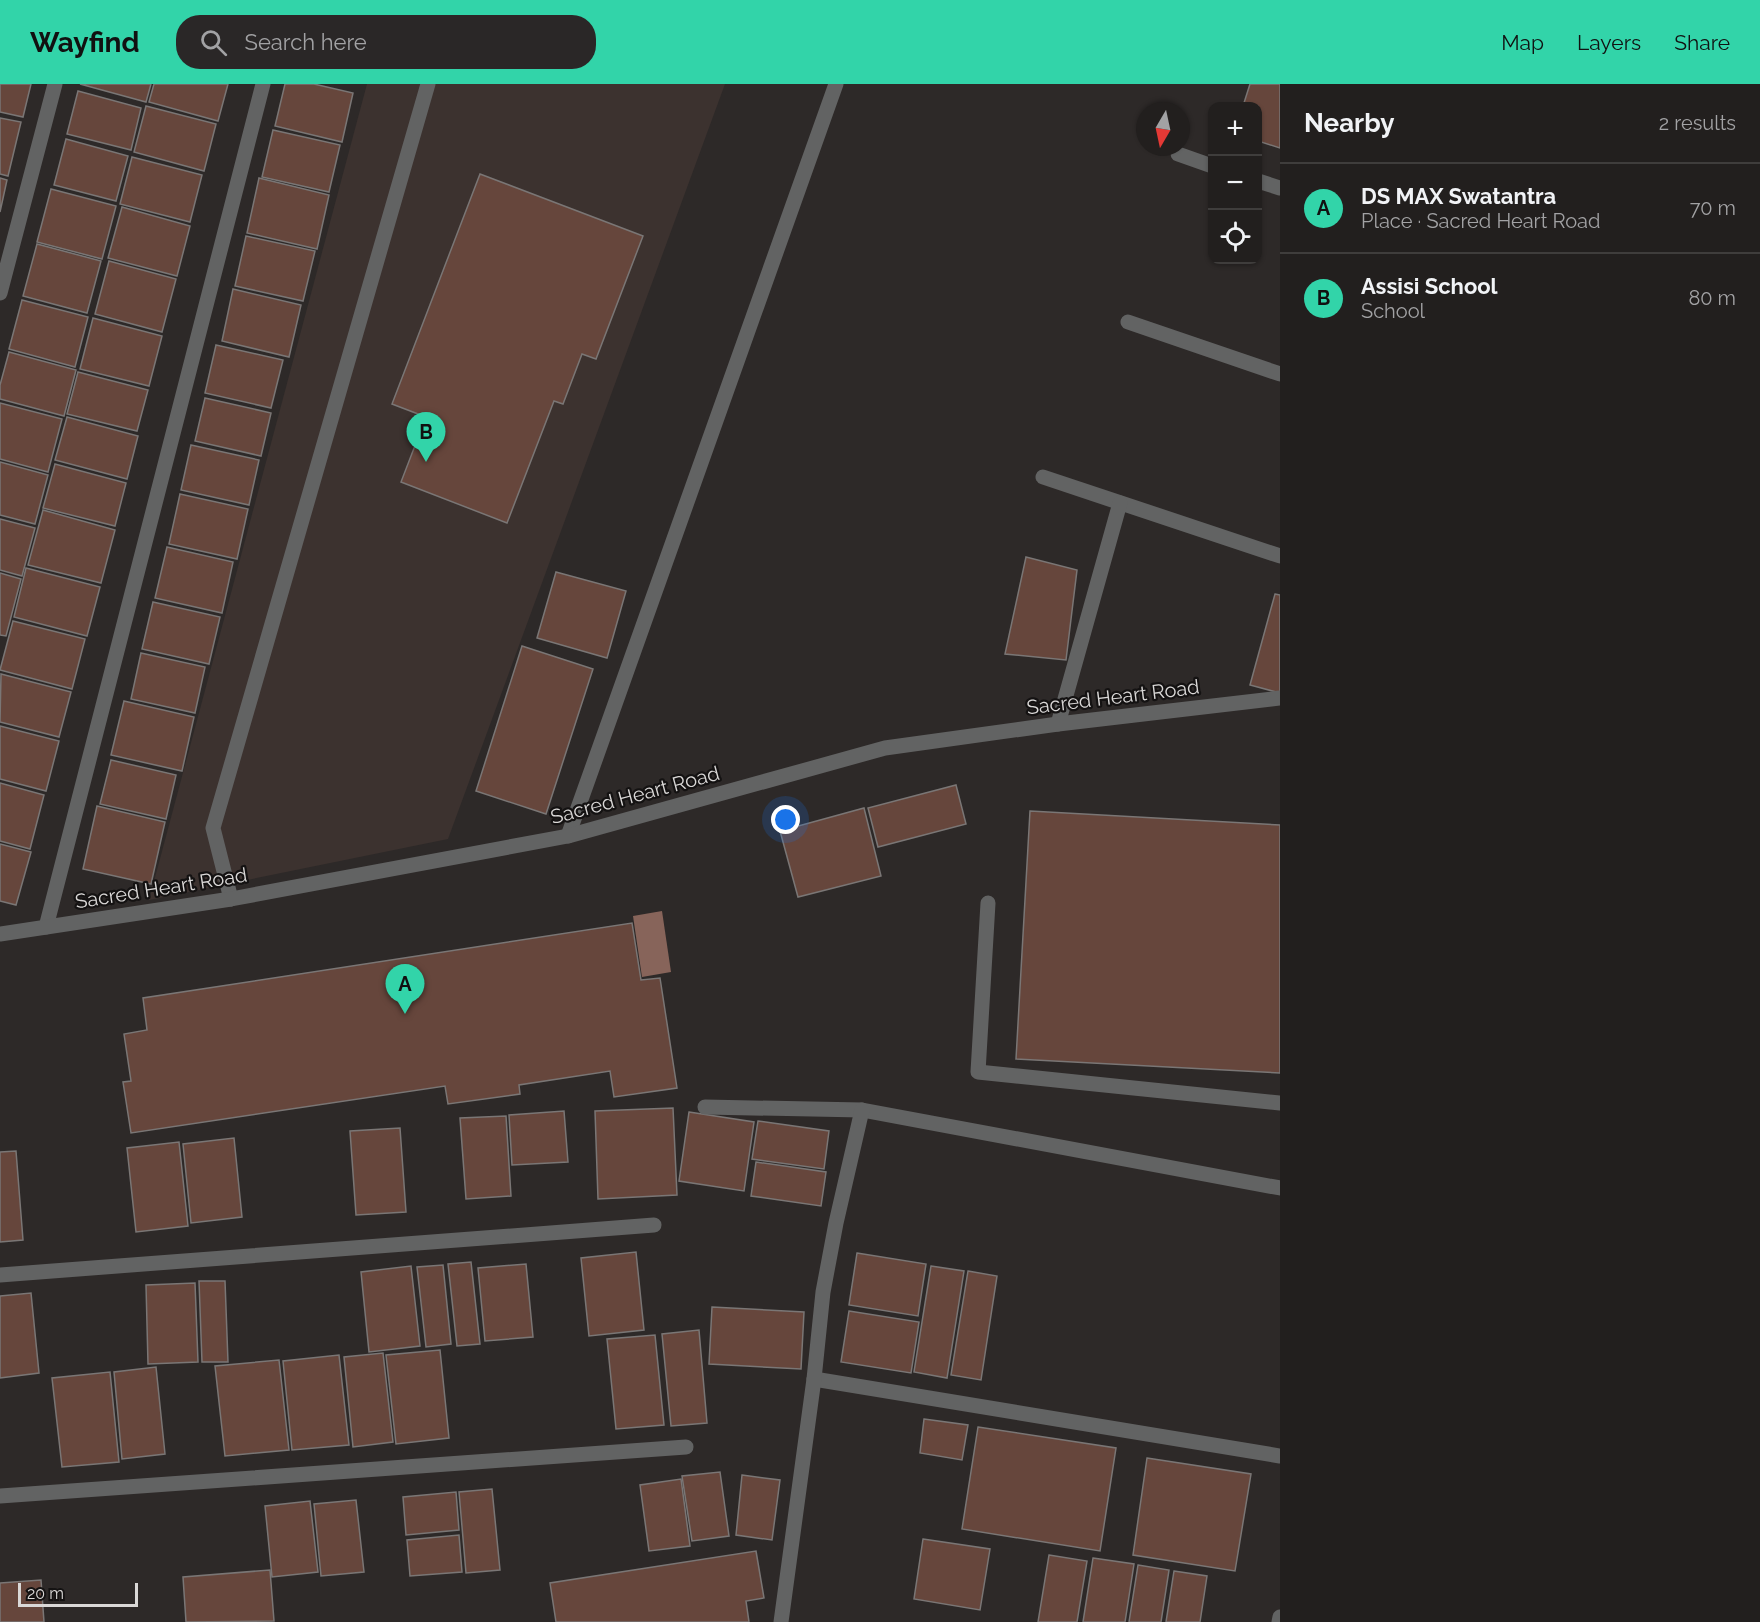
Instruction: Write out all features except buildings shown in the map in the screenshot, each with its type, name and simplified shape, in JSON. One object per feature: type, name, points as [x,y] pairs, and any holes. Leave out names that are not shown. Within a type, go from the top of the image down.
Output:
[{"type":"street","points":[[0,293],[55,84]]},
{"type":"street","points":[[46,927],[263,84]]},
{"type":"street","points":[[231,899],[213,828],[428,84]]},
{"type":"street","points":[[568,836],[836,84]]},
{"type":"street","points":[[1184,156],[1208,165]]},
{"type":"street","points":[[1262,183],[1280,188]]},
{"type":"street","points":[[1128,322],[1280,374]]},
{"type":"street","points":[[1043,477],[1280,556]]},
{"type":"street","points":[[1058,724],[1120,503]]},
{"type":"street","name":"Sacred Heart Road","points":[[0,934],[231,899],[568,836],[885,748],[1058,724],[1280,698]]},
{"type":"street","points":[[988,903],[978,1072],[1280,1103]]},
{"type":"street","points":[[705,1107],[862,1110],[1280,1188]]},
{"type":"street","points":[[781,1622],[814,1378],[823,1292],[862,1110]]},
{"type":"street","points":[[0,1275],[654,1225]]},
{"type":"street","points":[[814,1378],[1280,1456]]},
{"type":"street","points":[[0,1496],[686,1448]]},
{"type":"street","points":[[1279,1622],[1280,1617]]},
{"type":"shaded area","points":[[367,84],[725,84],[448,839],[149,900]]},
{"type":"shaded area","points":[[662,911],[671,972],[642,977],[633,916]]},
{"type":"place","name":"Assisi School","points":[[426,462]]},
{"type":"place","name":"DS MAX Swatantra","points":[[405,1014]]}]
